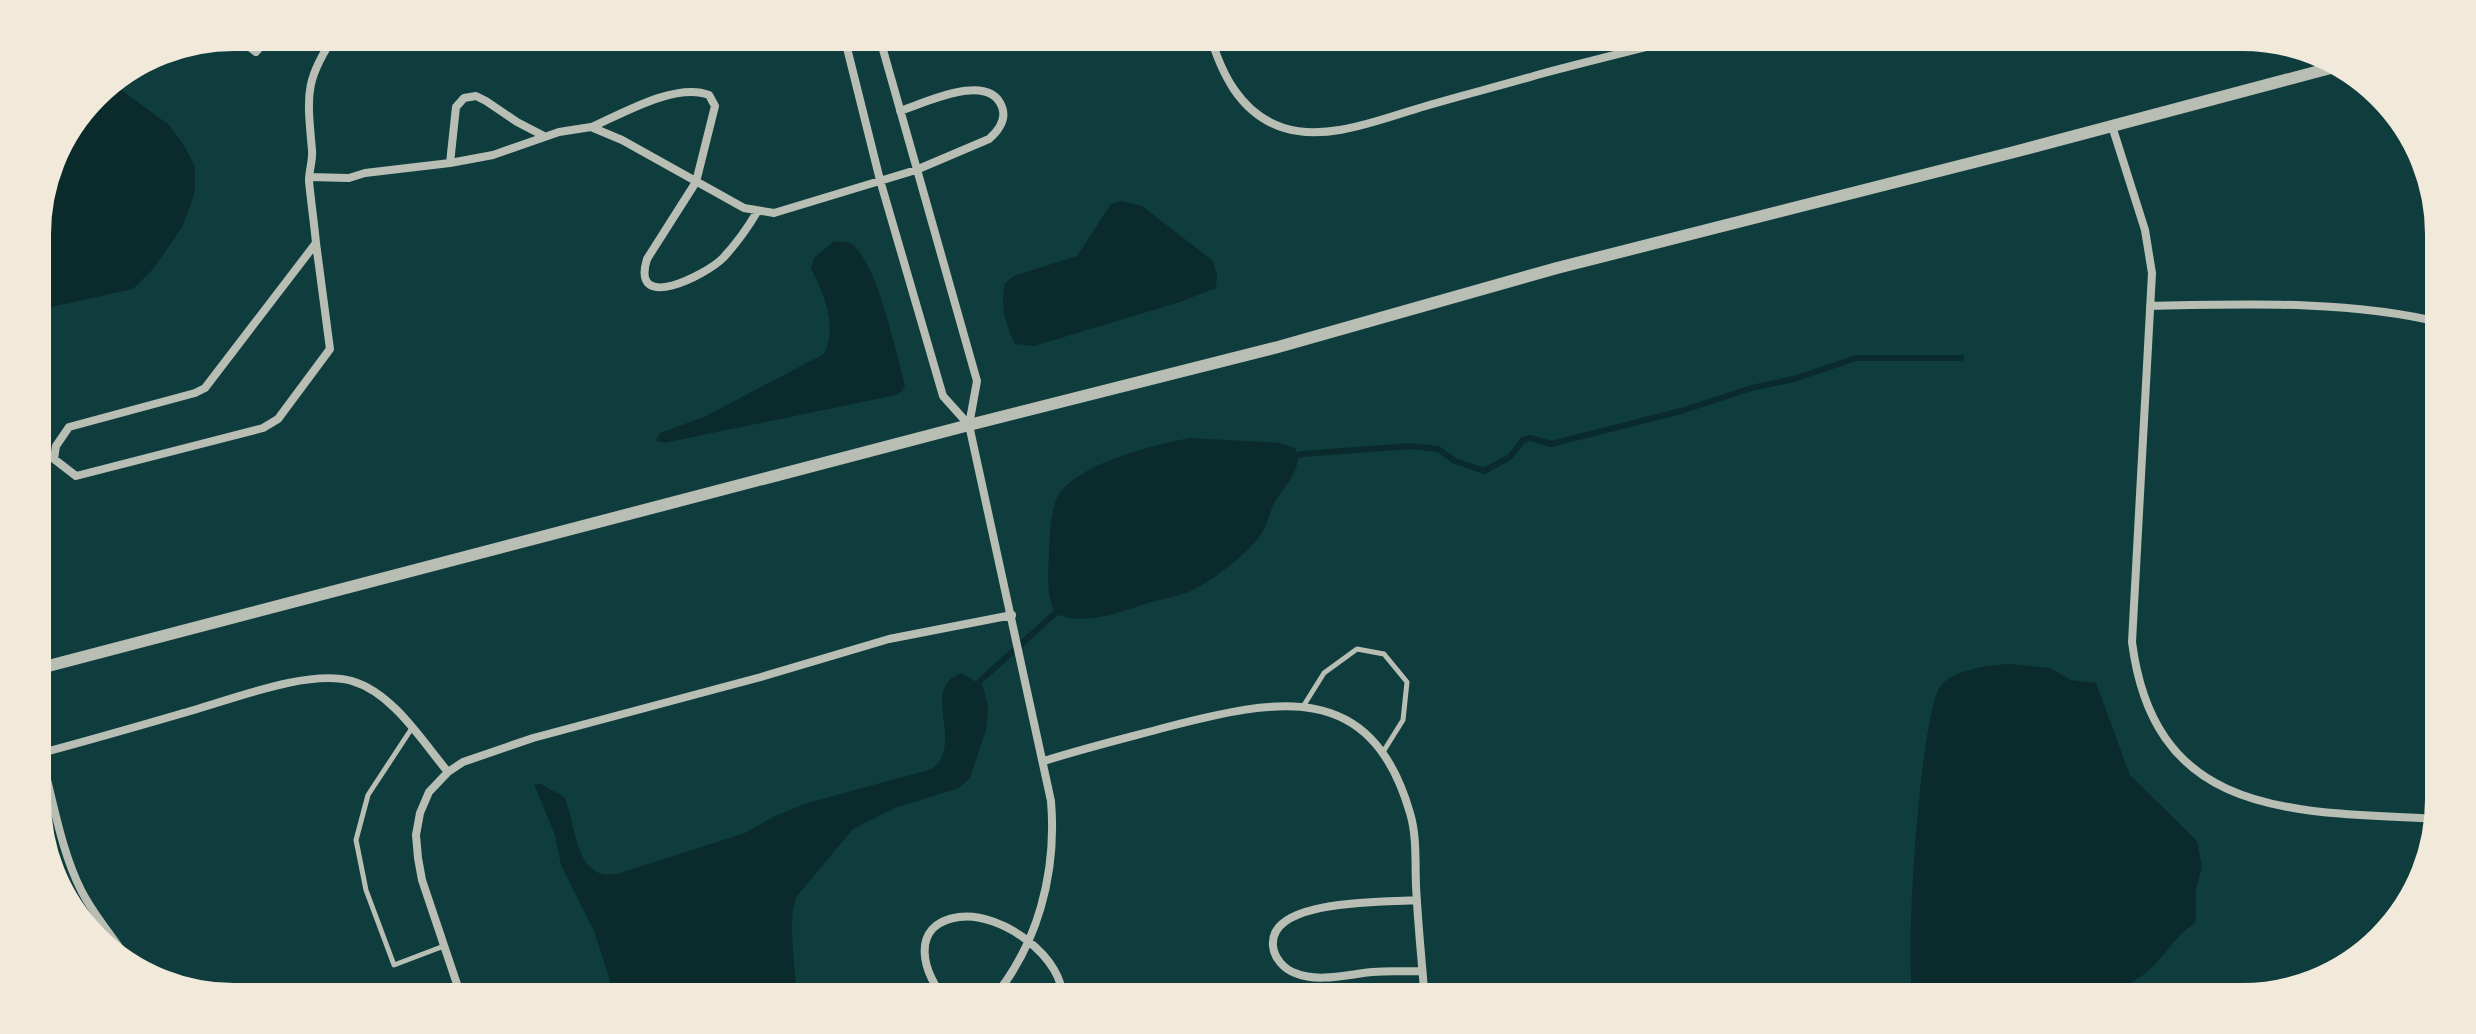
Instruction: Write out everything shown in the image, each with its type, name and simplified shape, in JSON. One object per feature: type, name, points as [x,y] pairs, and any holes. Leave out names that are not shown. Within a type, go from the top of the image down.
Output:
[{"type":"street","points":[[316,243],[205,388],[69,427],[56,446],[54,459],[76,476],[263,428],[278,419],[330,349],[309,177],[312,153],[308,117],[310,83],[316,63],[328,46]]},
{"type":"street","points":[[846,46],[880,180],[943,396],[969,425]]},
{"type":"street","points":[[882,46],[977,381],[969,425],[1051,801],[1052,856],[1044,897],[1028,942],[1002,988]]},
{"type":"street","points":[[1214,46],[1232,89],[1246,105],[1264,119],[1285,128],[1307,132],[1376,121],[1652,46]]},
{"type":"street","points":[[46,667],[1278,347],[1557,268],[2330,68]]},
{"type":"street","points":[[591,127],[609,133],[744,208],[774,213],[916,170],[989,139],[1003,119],[1003,108],[996,97],[984,90],[971,88],[900,111]]},
{"type":"street","points":[[309,177],[349,178],[365,173],[493,155],[544,136],[591,127],[650,101],[697,91],[709,95],[715,106],[696,182],[647,259],[643,271],[648,282],[658,288],[670,288],[711,267],[742,237],[757,212]]},
{"type":"street","points":[[450,163],[456,107],[464,98],[476,96],[544,136]]},
{"type":"street","points":[[2112,126],[2145,230],[2152,273],[2132,642],[2140,683],[2155,722],[2187,763],[2209,780],[2244,797],[2284,807],[2428,818]]},
{"type":"street","points":[[2150,306],[2356,309],[2430,320]]},
{"type":"street","points":[[459,988],[422,880],[416,835],[420,813],[429,792],[448,772],[463,762],[533,738],[889,639],[1012,615]]},
{"type":"street","points":[[46,751],[270,688],[332,678],[352,681],[387,702],[448,772]]},
{"type":"street","points":[[1044,761],[1139,733],[1258,708],[1304,705],[1348,721],[1383,752],[1395,771],[1411,816],[1424,988]]},
{"type":"street","points":[[46,783],[80,887],[118,947]]},
{"type":"street","points":[[1417,900],[1307,909],[1289,917],[1276,929],[1273,946],[1279,961],[1286,967],[1294,973],[1313,977],[1422,971]]},
{"type":"street","points":[[936,988],[923,957],[925,942],[932,929],[959,917],[988,919],[1028,942],[1040,951],[1058,974],[1060,988]]},
{"type":"lane","points":[[1304,705],[1324,673],[1357,649],[1384,654],[1407,682],[1403,720],[1383,752]]},
{"type":"lane","points":[[412,728],[368,795],[356,840],[366,890],[394,965],[446,945]]},
{"type":"water","points":[[117,87],[169,125],[195,166],[195,190],[182,227],[154,268],[133,289],[46,308],[46,222],[52,186],[71,140],[93,110]]},
{"type":"water","points":[[1121,201],[1142,206],[1213,261],[1217,275],[1216,288],[1180,302],[1034,346],[1015,344],[1004,314],[1005,283],[1014,276],[1077,256],[1111,204]]},
{"type":"water","points":[[833,242],[851,244],[869,268],[891,331],[905,385],[902,391],[896,395],[664,443],[656,440],[660,433],[704,417],[824,354],[830,332],[828,310],[811,268],[814,258]]},
{"type":"water","points":[[1191,438],[1279,443],[1295,448],[1296,468],[1260,536],[1226,568],[1187,592],[1101,617],[1078,619],[1056,614],[1048,584],[1050,532],[1057,498],[1066,486],[1080,475],[1117,458]]},
{"type":"water","points":[[2010,664],[2050,668],[2071,680],[2096,683],[2130,775],[2197,841],[2202,867],[2196,889],[2196,922],[2143,975],[2121,988],[1912,988],[1912,893],[1920,787],[1933,705],[1941,685],[1947,680],[1983,667]]},
{"type":"water","points":[[962,673],[983,686],[988,707],[986,730],[970,778],[959,788],[895,808],[853,829],[797,896],[792,918],[796,988],[610,988],[594,931],[561,865],[555,835],[534,784],[541,784],[564,797],[585,861],[594,870],[605,874],[620,873],[745,833],[807,803],[932,769],[941,758],[945,745],[942,703],[949,680]]},
{"type":"waterway","points":[[1291,457],[1411,446],[1438,449],[1455,461],[1484,471],[1510,457],[1523,440],[1530,438],[1551,444],[1681,411],[1856,358],[1961,358]]},
{"type":"waterway","points":[[977,688],[979,682],[1061,608]]}]
